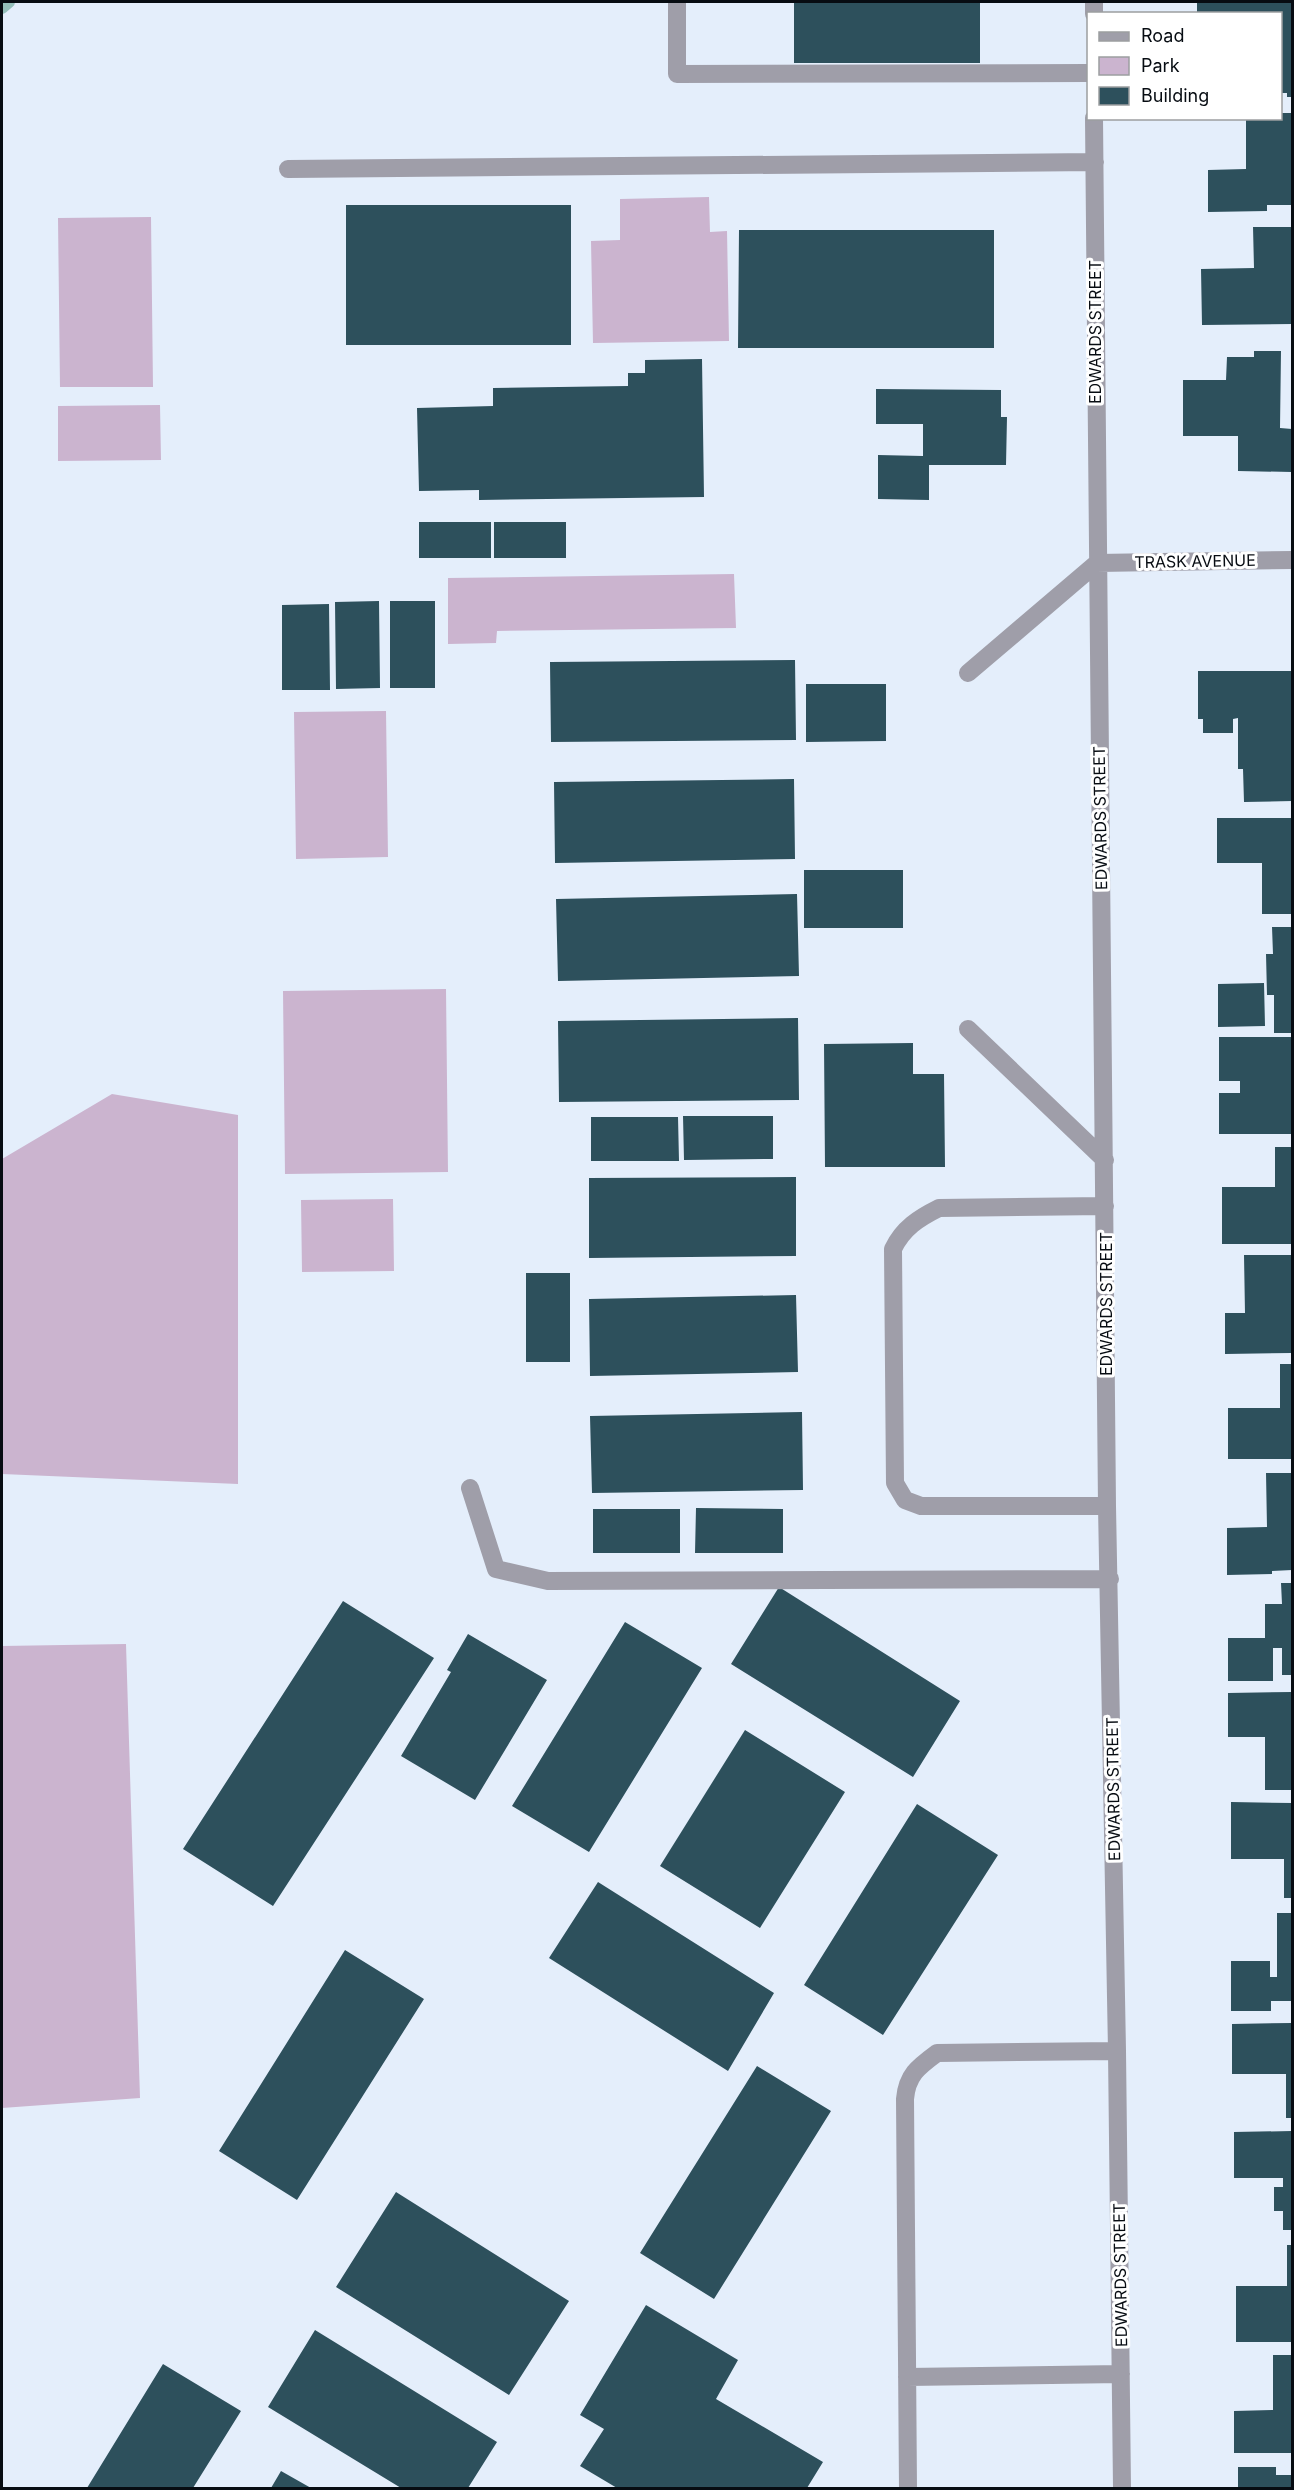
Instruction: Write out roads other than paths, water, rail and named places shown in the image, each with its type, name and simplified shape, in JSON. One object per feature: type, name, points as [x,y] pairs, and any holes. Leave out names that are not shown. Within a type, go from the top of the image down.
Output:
[{"type":"street","points":[[677,2],[677,74],[1087,73]]},
{"type":"street","name":"EDWARDS STREET","points":[[1094,120],[1107,1506],[1110,1579],[1122,2488]]},
{"type":"street","points":[[288,169],[1095,162]]},
{"type":"street","name":"TRASK AVENUE","points":[[1097,563],[1293,560]]},
{"type":"street","points":[[968,673],[1097,563]]},
{"type":"street","points":[[968,1029],[1105,1160]]},
{"type":"street","points":[[1105,1206],[939,1208],[921,1216],[900,1234],[893,1249],[894,1472],[895,1483],[905,1500],[921,1506],[1107,1506]]},
{"type":"street","points":[[470,1488],[496,1569],[548,1581],[1110,1579]]},
{"type":"street","points":[[908,2488],[906,2084],[920,2066],[937,2053],[1117,2051]]},
{"type":"street","points":[[907,2377],[1121,2374]]},
{"type":"waterway","points":[[2,8],[9,2]]}]
